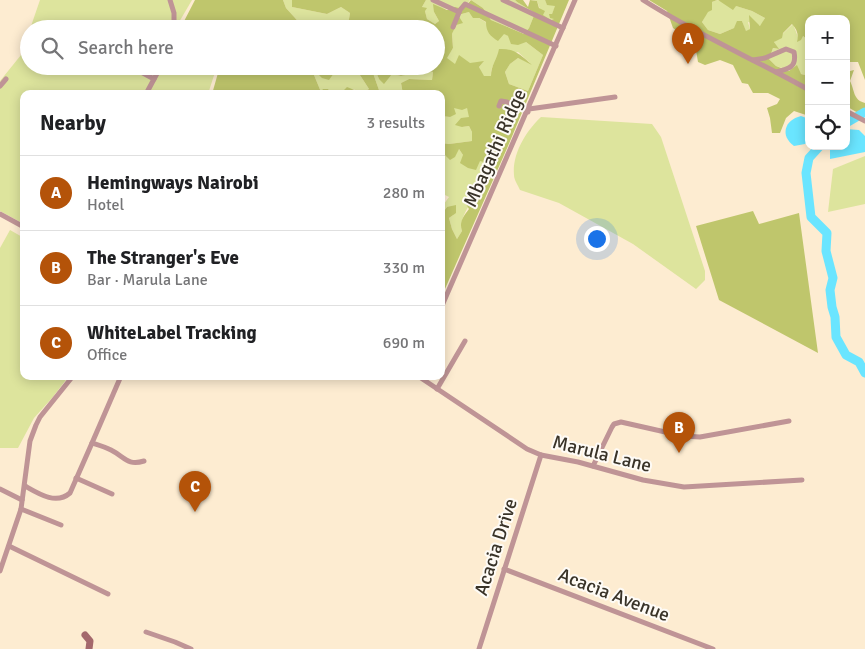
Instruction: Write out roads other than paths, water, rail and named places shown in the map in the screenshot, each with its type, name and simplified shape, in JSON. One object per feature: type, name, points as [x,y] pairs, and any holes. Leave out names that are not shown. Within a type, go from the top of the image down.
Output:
[{"type":"street","points":[[170,0],[174,20]]},
{"type":"street","points":[[433,0],[459,12]]},
{"type":"street","points":[[502,0],[563,28]]},
{"type":"street","name":"Mbagathi Ridge","points":[[445,299],[576,0]]},
{"type":"street","points":[[643,0],[720,44],[805,88]]},
{"type":"street","points":[[453,27],[459,12],[465,4],[556,46]]},
{"type":"street","points":[[753,60],[765,58],[786,49],[794,52],[796,60],[793,66],[776,72]]},
{"type":"street","points":[[147,75],[154,79]]},
{"type":"street","points":[[148,90],[156,75]]},
{"type":"street","points":[[0,86],[6,79]]},
{"type":"street","points":[[499,106],[501,101],[507,102],[528,111],[615,97]]},
{"type":"street","points":[[850,113],[865,121]]},
{"type":"street","points":[[0,214],[20,225]]},
{"type":"street","points":[[445,375],[465,341]]},
{"type":"street","points":[[0,570],[21,509],[30,441],[40,417],[69,380]]},
{"type":"street","points":[[25,486],[42,495],[58,499],[64,498],[70,492],[119,380]]},
{"type":"street","name":"Marula Lane","points":[[424,380],[527,449],[541,454],[650,481],[684,487],[802,480]]},
{"type":"street","points":[[437,389],[442,380]]},
{"type":"street","points":[[593,466],[612,427],[616,423],[621,422],[683,436],[700,437],[788,421]]},
{"type":"street","points":[[92,443],[111,450],[127,461],[136,464],[144,461]]},
{"type":"street","name":"Acacia Drive","points":[[479,649],[541,454]]},
{"type":"street","points":[[76,478],[112,494]]},
{"type":"street","points":[[0,489],[22,500]]},
{"type":"street","points":[[21,509],[61,525]]},
{"type":"street","points":[[9,546],[108,594]]},
{"type":"street","name":"Acacia Avenue","points":[[504,569],[713,649]]},
{"type":"street","points":[[146,632],[191,649]]},
{"type":"street","points":[[85,635],[90,641],[89,649]]},
{"type":"water","points":[[801,116],[805,118],[805,144],[794,146],[787,138],[786,129],[795,118]]},
{"type":"water","points":[[850,129],[859,130],[865,136],[865,152],[830,159],[830,150],[850,150]]},
{"type":"waterway","points":[[850,121],[865,112]]},
{"type":"waterway","points":[[816,150],[809,158],[806,173],[811,217],[827,233],[826,251],[833,278],[830,290],[835,317],[836,337],[846,355],[859,362],[865,373]]},
{"type":"place","name":"Hemingways Nairobi","points":[[688,64]]},
{"type":"place","name":"The Stranger's Eve","points":[[679,453]]},
{"type":"place","name":"WhiteLabel Tracking","points":[[195,512]]}]
